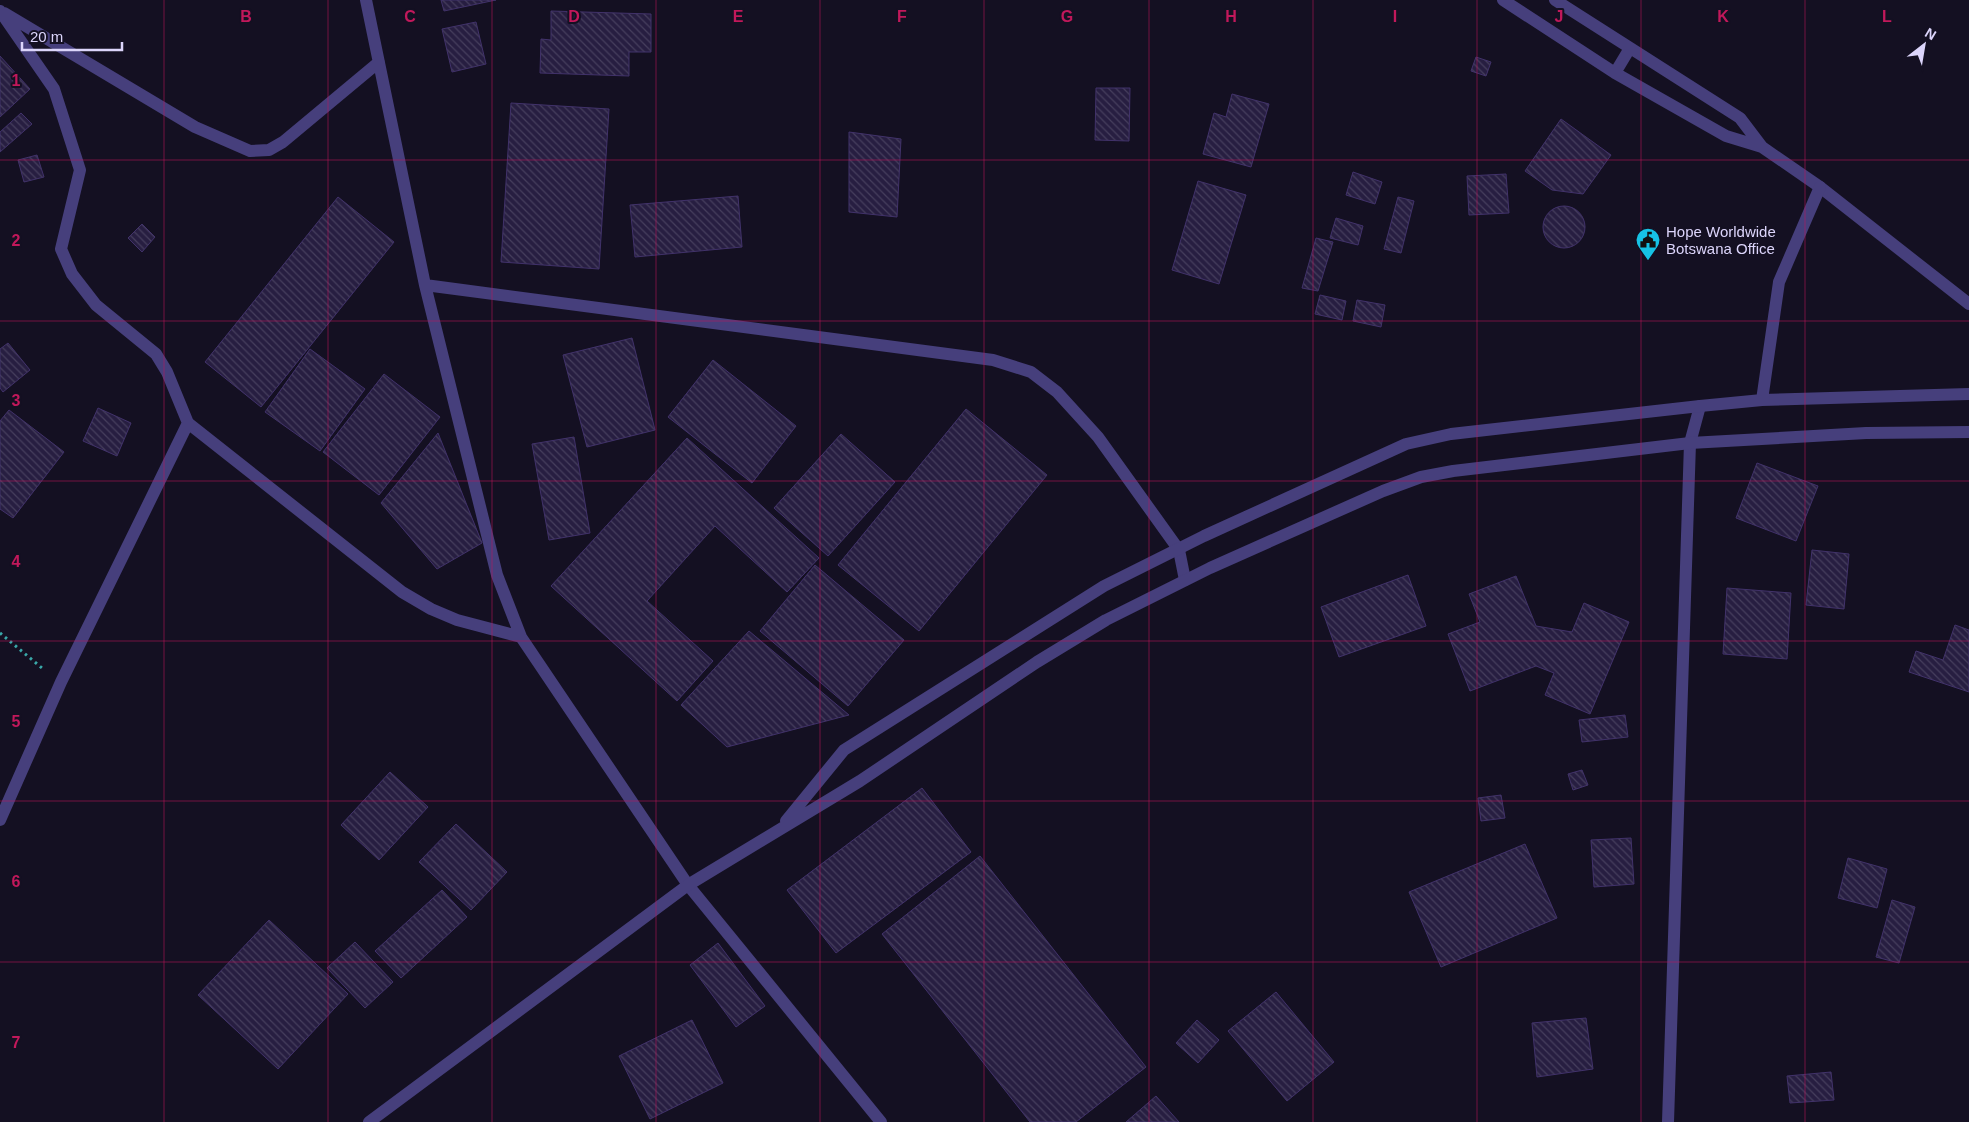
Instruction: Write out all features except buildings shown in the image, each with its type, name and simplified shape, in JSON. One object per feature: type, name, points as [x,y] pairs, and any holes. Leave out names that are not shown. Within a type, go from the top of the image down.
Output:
[{"type":"street","points":[[366,0],[425,285],[497,574],[520,637],[688,885],[881,1122]]},
{"type":"street","points":[[1503,0],[1615,73],[1726,136],[1762,146]]},
{"type":"street","points":[[1555,0],[1740,118],[1762,146],[1820,187],[1969,304]]},
{"type":"street","points":[[0,10],[195,127],[250,150],[269,150],[283,142],[379,62]]},
{"type":"street","points":[[0,10],[54,89],[80,170],[61,249],[72,274],[96,306],[156,354],[166,372],[188,424],[402,592],[431,609],[457,620],[520,637]]},
{"type":"street","points":[[1615,73],[1630,48]]},
{"type":"street","points":[[1762,400],[1779,282],[1820,187]]},
{"type":"street","points":[[425,285],[994,360],[1031,372],[1057,392],[1086,424],[1179,550],[1185,580]]},
{"type":"street","points":[[780,829],[844,750],[1104,586],[1204,536],[1406,444],[1451,434],[1762,400],[1969,394]]},
{"type":"street","points":[[1668,1122],[1690,443],[1700,406]]},
{"type":"street","points":[[0,820],[61,682],[188,424]]},
{"type":"street","points":[[369,1122],[688,885],[860,781],[1037,662],[1106,620],[1185,580],[1383,491],[1421,477],[1453,470],[1690,443],[1866,433],[1969,432]]},
{"type":"path","points":[[0,633],[61,682]]},
{"type":"place","name":"Hope Worldwide Botswana Office","points":[[1648,261]]}]
